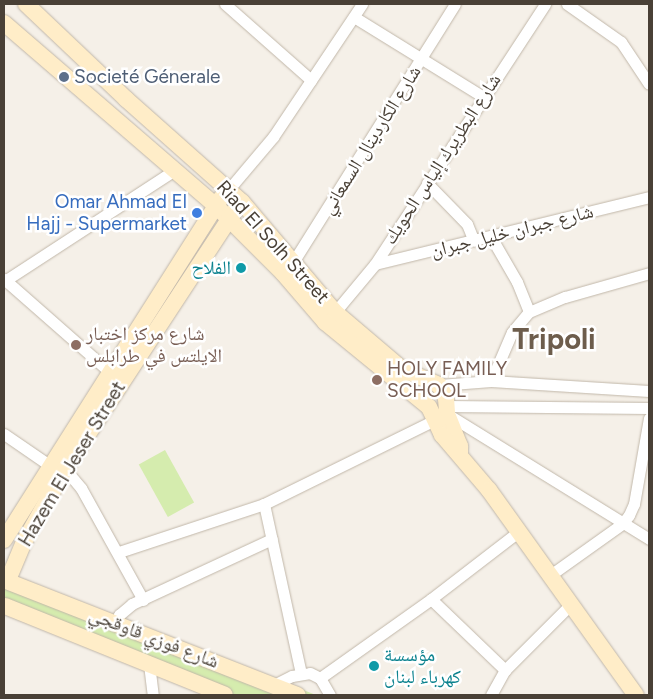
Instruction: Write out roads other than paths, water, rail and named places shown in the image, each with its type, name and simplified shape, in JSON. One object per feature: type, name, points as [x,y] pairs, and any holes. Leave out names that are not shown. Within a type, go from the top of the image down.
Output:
[{"type":"street","name":"Riad El Solh Street","points":[[26,4],[126,99],[242,202],[325,322],[429,407],[442,413]]},
{"type":"street","points":[[225,4],[311,80]]},
{"type":"street","points":[[229,189],[273,138],[362,4]]},
{"type":"street","name":"شارع الكاردينال السمعاني","points":[[288,268],[455,4]]},
{"type":"street","name":"شارع البطريرك إلياس الحويك","points":[[335,312],[375,264],[482,96],[546,4]]},
{"type":"street","points":[[567,4],[621,42],[649,84]]},
{"type":"street","points":[[354,16],[482,96]]},
{"type":"street","name":"Riad El Solh Street","points":[[4,24],[112,115],[215,205],[228,219],[288,268],[335,312],[402,369],[439,385]]},
{"type":"street","points":[[112,115],[126,99]]},
{"type":"street","points":[[110,372],[5,280],[175,170]]},
{"type":"street","points":[[427,183],[468,224],[474,241]]},
{"type":"street","name":"Hazem El Jeser Street","points":[[4,606],[11,595],[7,579],[58,468],[110,372],[215,205],[229,189]]},
{"type":"street","name":"شارع جبران خليل جبران","points":[[375,264],[649,197]]},
{"type":"street","name":"Hazem El Jeser Street","points":[[4,540],[58,468],[228,219],[242,202]]},
{"type":"street","points":[[491,237],[517,282],[529,312]]},
{"type":"street","points":[[491,380],[512,332],[529,312],[565,297],[649,273]]},
{"type":"street","points":[[636,695],[569,606],[460,453],[460,446],[442,413],[439,385],[491,380],[649,391]]},
{"type":"street","points":[[119,552],[264,504],[442,413],[649,408]]},
{"type":"street","points":[[442,413],[459,418],[622,524],[649,539]]},
{"type":"street","points":[[549,576],[622,524],[634,504],[649,418]]},
{"type":"street","points":[[4,434],[58,468],[81,488],[119,552],[143,600]]},
{"type":"street","points":[[264,504],[301,673]]},
{"type":"street","points":[[320,678],[431,599],[518,532]]},
{"type":"street","points":[[116,623],[125,608],[272,539]]},
{"type":"street","name":"شارع فوزي قاوقجي","points":[[7,579],[298,695]]},
{"type":"street","points":[[431,599],[505,670]]},
{"type":"street","name":"شارع فوزي قاوقجي","points":[[4,606],[225,695]]},
{"type":"street","points":[[491,695],[505,670],[569,606]]},
{"type":"street","points":[[149,664],[153,695]]},
{"type":"street","points":[[274,685],[301,673],[320,678],[330,695]]},
{"type":"place","name":"Societé Génerale","points":[[64,77]]},
{"type":"place","name":"Omar Ahmad El Hajj - Supermarket","points":[[197,213]]},
{"type":"place","name":"الفلاح","points":[[241,268]]},
{"type":"place","name":"شارع مركز اختبار الايلتس في طرابلس","points":[[76,345]]},
{"type":"place","name":"HOLY FAMILY SCHOOL","points":[[377,380]]},
{"type":"place","name":"مؤسسة كهرباء لبنان","points":[[374,666]]},
{"type":"district","name":"Tripoli","points":[[554,339]]}]
